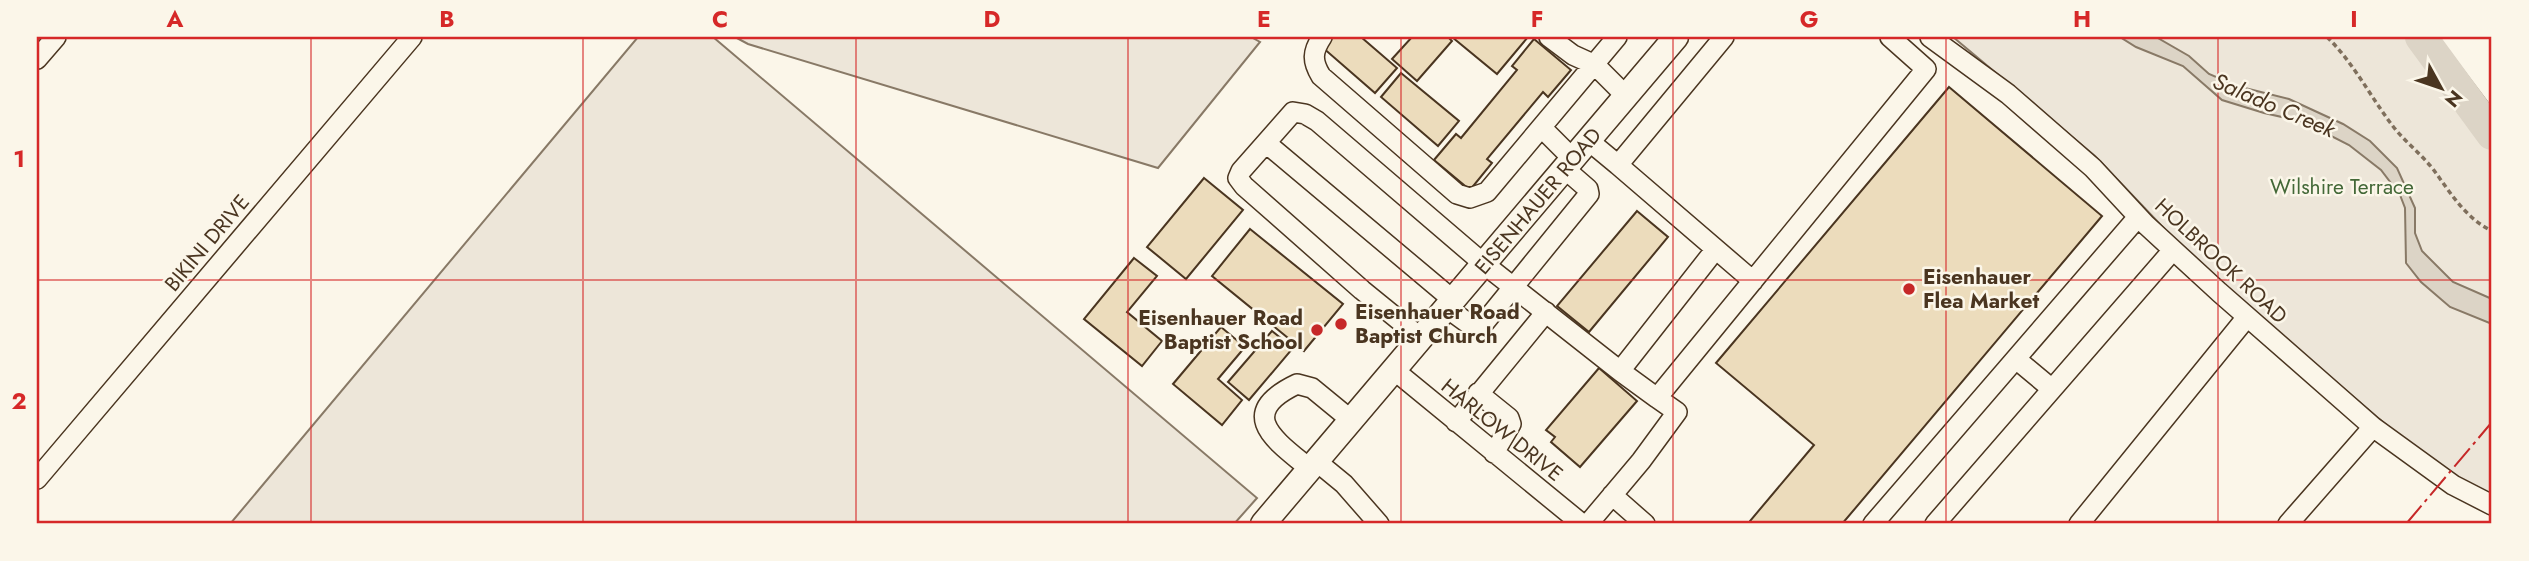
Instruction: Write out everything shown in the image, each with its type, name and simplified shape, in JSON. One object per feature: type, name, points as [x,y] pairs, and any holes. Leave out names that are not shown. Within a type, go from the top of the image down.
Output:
[{"type":"main road","name":"EISENHAUER ROAD","points":[[1263,524],[1676,37]]},
{"type":"street","points":[[37,59],[56,37]]},
{"type":"street","name":"BIKINI DRIVE","points":[[37,479],[412,37]]},
{"type":"street","points":[[1322,37],[1313,55],[1321,76],[1457,194],[1470,198],[1487,192],[1616,37]]},
{"type":"street","points":[[1549,37],[1573,55],[1595,65],[1626,96]]},
{"type":"street","points":[[1618,165],[1724,37]]},
{"type":"street","points":[[1893,38],[1926,68]]},
{"type":"street","points":[[1657,398],[1926,68],[1938,42]]},
{"type":"street","name":"HOLBROOK ROAD","points":[[1938,42],[2008,94],[2084,160],[2173,250],[2373,426],[2453,485],[2492,505]]},
{"type":"street","points":[[1421,338],[1238,178],[1241,171],[1293,113],[1305,114],[1317,121],[1483,264],[1677,412],[1641,461],[1588,524]]},
{"type":"street","points":[[1542,128],[1576,156],[1618,165],[1753,281]]},
{"type":"street","points":[[1266,143],[1476,329],[1480,328],[1516,287],[1589,194],[1576,156]]},
{"type":"street","points":[[1883,521],[2016,359],[2138,217]]},
{"type":"street","points":[[1620,371],[1715,250]]},
{"type":"street","points":[[1935,524],[2173,250]]},
{"type":"street","points":[[1456,422],[1546,312]]},
{"type":"street","points":[[2079,524],[2247,317]]},
{"type":"street","points":[[2016,359],[2052,389]]},
{"type":"street","name":"HARLOW DRIVE","points":[[1394,370],[1582,524]]},
{"type":"street","points":[[1351,420],[1312,388],[1297,384],[1280,393],[1264,415],[1270,436],[1345,484],[1379,524]]},
{"type":"street","points":[[1478,393],[1509,418],[1511,424],[1494,453]]},
{"type":"street","points":[[2288,524],[2373,426]]},
{"type":"street","points":[[1612,495],[1645,524]]},
{"type":"path","points":[[2327,37],[2342,52],[2394,128],[2430,165],[2462,208],[2477,224],[2492,231]]},
{"type":"green space","points":[[638,37],[713,37],[1257,498],[1234,524],[230,524]]},
{"type":"green space","points":[[735,37],[1251,37],[1260,42],[1158,168],[748,44]]},
{"type":"green space","name":"Wilshire Terrace","points":[[1953,37],[2438,37],[2492,108],[2492,495],[2454,477],[2397,434],[2200,266],[2095,156]]},
{"type":"water","name":"Salado Creek","points":[[2120,37],[2156,37],[2189,56],[2209,74],[2237,86],[2289,99],[2343,124],[2370,141],[2397,168],[2415,208],[2415,233],[2422,251],[2453,282],[2492,299],[2492,324],[2450,307],[2421,282],[2406,263],[2405,208],[2400,195],[2381,170],[2349,145],[2304,122],[2222,100],[2183,66],[2136,47]]},
{"type":"building","points":[[1331,37],[1361,37],[1397,68],[1375,93],[1322,47]]},
{"type":"building","points":[[1412,37],[1448,37],[1452,41],[1417,81],[1392,59]]},
{"type":"building","points":[[1452,37],[1528,37],[1497,74]]},
{"type":"building","points":[[1534,39],[1571,70],[1548,97],[1543,92],[1487,159],[1492,163],[1470,190],[1434,160],[1456,134],[1461,138],[1517,70],[1512,66]]},
{"type":"building","points":[[1401,73],[1459,121],[1438,146],[1381,97]]},
{"type":"building","name":"Eisenhauer Flea Market","points":[[1949,87],[2102,216],[1842,524],[1754,524],[1750,521],[1814,445],[1716,363]]},
{"type":"building","points":[[1204,178],[1243,210],[1186,279],[1147,247]]},
{"type":"building","points":[[1637,211],[1668,237],[1589,332],[1557,306]]},
{"type":"building","points":[[1250,229],[1343,304],[1304,351],[1212,276]]},
{"type":"building","points":[[1134,258],[1157,276],[1127,312],[1162,341],[1142,366],[1084,319]]},
{"type":"building","points":[[1221,327],[1245,347],[1218,379],[1242,400],[1222,425],[1173,384]]},
{"type":"building","points":[[1272,331],[1293,348],[1249,400],[1228,382]]},
{"type":"building","points":[[1599,368],[1637,401],[1580,467],[1551,442],[1555,437],[1546,430]]},
{"type":"waterway","points":[[2421,37],[2492,134]]},
{"type":"power","points":[[2406,524],[2492,422]]},
{"type":"place","name":"Eisenhauer Flea Market","points":[[1909,289]]},
{"type":"place","name":"Eisenhauer Road Baptist Church","points":[[1341,324]]},
{"type":"place","name":"Eisenhauer Road Baptist School","points":[[1317,330]]}]
